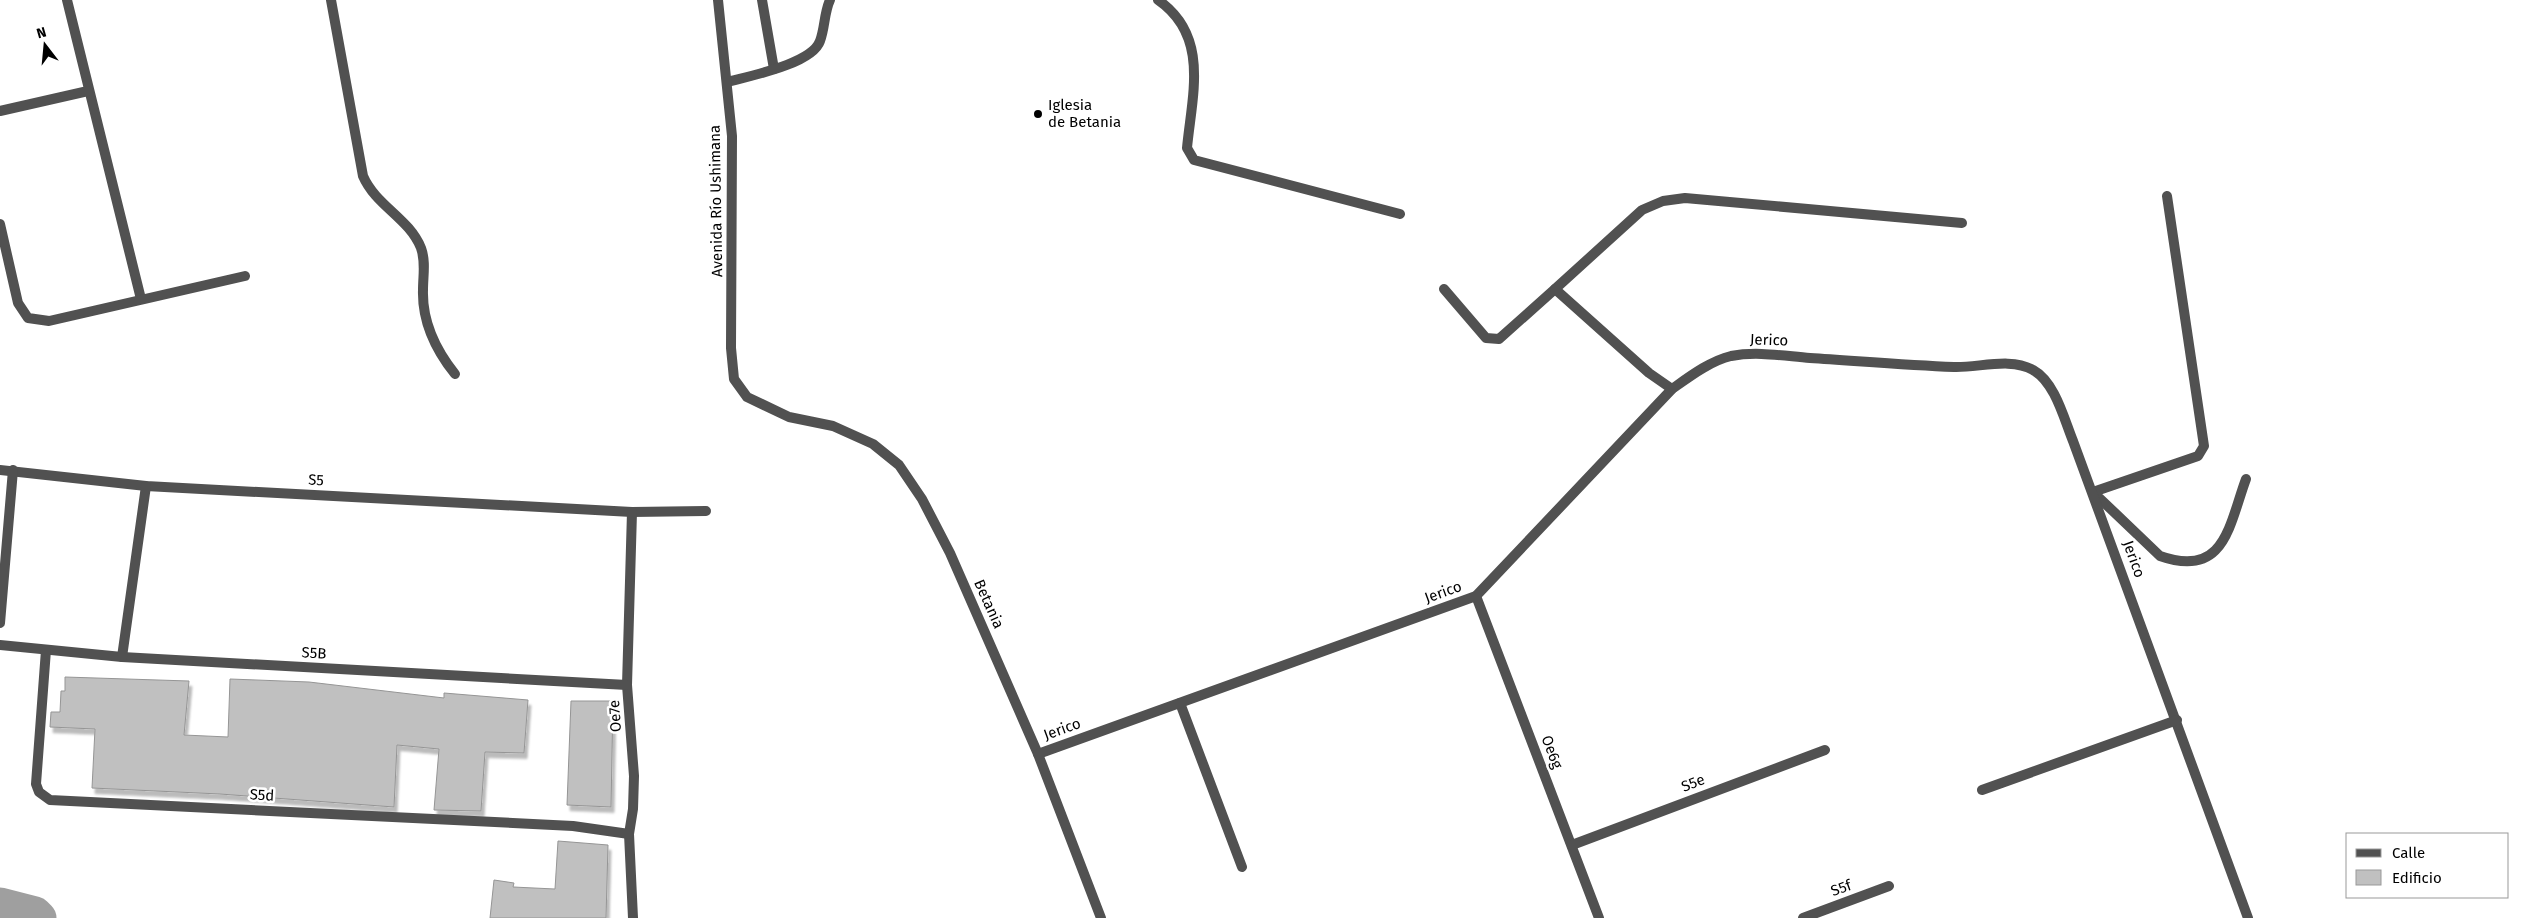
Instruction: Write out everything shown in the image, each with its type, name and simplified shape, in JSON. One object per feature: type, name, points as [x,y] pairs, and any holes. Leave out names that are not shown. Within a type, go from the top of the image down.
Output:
[{"type":"street","points":[[67,0],[141,299]]},
{"type":"street","points":[[331,0],[361,168],[372,192],[412,232],[421,248],[424,266],[423,300],[429,330],[444,360],[455,374]]},
{"type":"street","name":"Avenida Río Ushimana","points":[[718,0],[732,136],[732,370],[734,379],[747,397]]},
{"type":"street","points":[[762,0],[774,69]]},
{"type":"street","points":[[727,82],[774,69],[808,55],[820,42],[830,0]]},
{"type":"street","points":[[1158,0],[1173,13],[1186,30],[1195,61],[1187,148],[1194,160],[1400,214]]},
{"type":"street","points":[[0,111],[88,91]]},
{"type":"street","points":[[2167,196],[2204,446],[2198,456],[2093,492],[2160,556],[2174,561],[2188,562],[2212,555],[2222,545],[2246,479]]},
{"type":"street","points":[[1444,289],[1486,338],[1499,339],[1642,210],[1663,201],[1685,198],[1962,223]]},
{"type":"street","points":[[0,224],[18,303],[28,318],[49,322],[245,276]]},
{"type":"street","points":[[1554,289],[1649,373],[1672,389]]},
{"type":"street","name":"Jerico","points":[[1038,754],[1476,596],[1672,389],[1712,364],[1728,357],[1745,354],[1955,367],[2021,366],[2032,369],[2043,378],[2052,392],[2093,492],[2248,918]]},
{"type":"street","name":"Betania","points":[[747,397],[789,417],[833,426],[854,434],[886,454],[898,466],[922,499],[950,553],[1038,754],[1102,918]]},
{"type":"street","name":"S5","points":[[0,470],[146,486],[632,512],[706,511]]},
{"type":"street","points":[[0,623],[13,470]]},
{"type":"street","points":[[122,658],[146,486]]},
{"type":"street","name":"Oe7e","points":[[632,512],[627,685],[634,776],[633,810],[629,834],[633,918]]},
{"type":"street","name":"Oe6g","points":[[1476,596],[1599,918]]},
{"type":"street","name":"S5B","points":[[0,645],[122,658],[627,685]]},
{"type":"street","name":"S5d","points":[[46,650],[36,784],[39,792],[50,800],[573,826],[629,834]]},
{"type":"street","points":[[1180,703],[1242,867]]},
{"type":"street","points":[[1982,790],[2177,720]]},
{"type":"street","name":"S5e","points":[[1572,845],[1825,750]]},
{"type":"street","name":"S5f","points":[[1803,918],[1889,886]]},
{"type":"building","points":[[65,677],[189,681],[184,735],[228,737],[230,679],[309,682],[444,698],[444,693],[528,700],[524,753],[485,752],[481,811],[434,810],[439,749],[397,745],[394,807],[220,794],[92,788],[95,729],[50,727],[51,712],[60,712],[61,691],[65,691]]},
{"type":"building","points":[[571,701],[613,701],[611,807],[567,805]]},
{"type":"building","points":[[558,841],[608,845],[606,918],[490,918],[494,880],[514,883],[513,887],[555,889]]},
{"type":"waterway","points":[[0,905],[35,914],[39,918]]},
{"type":"place","name":"Iglesia de Betania","points":[[1038,114]]}]
